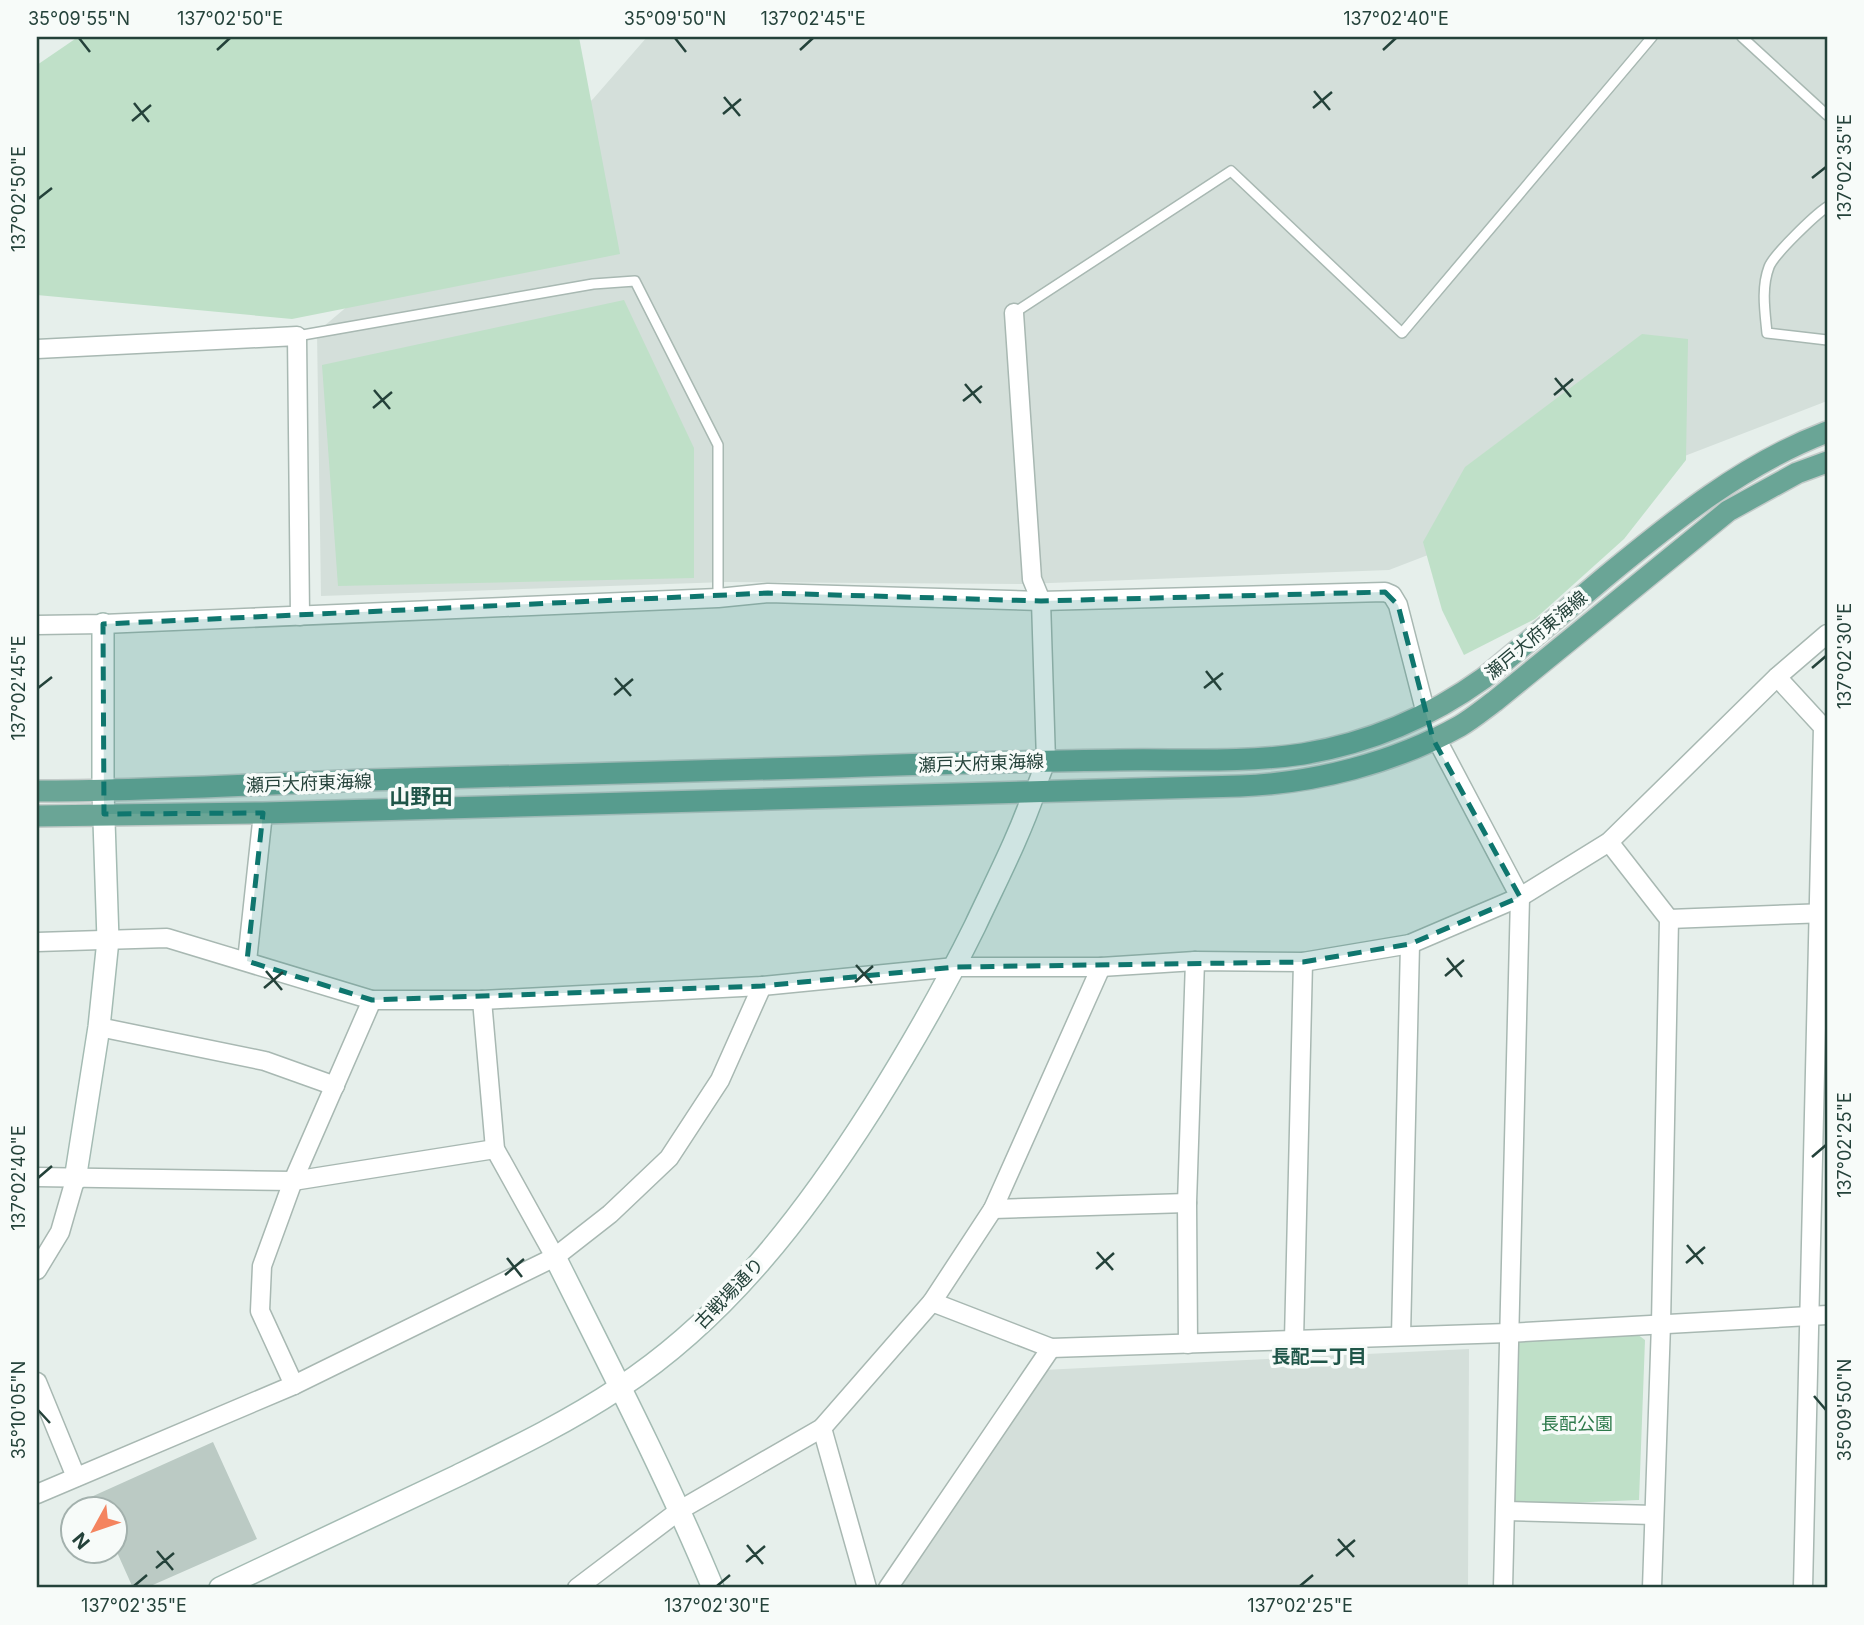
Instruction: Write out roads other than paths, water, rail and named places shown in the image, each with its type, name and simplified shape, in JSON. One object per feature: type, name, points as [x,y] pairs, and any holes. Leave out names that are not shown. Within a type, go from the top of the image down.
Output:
[{"type":"main road","name":"瀬戸大府東海線","points":[[37,791],[1046,761],[1245,758],[1303,754],[1363,740],[1426,714],[1484,678],[1659,532],[1729,481],[1793,445],[1827,432]]},
{"type":"main road","name":"瀬戸大府東海線","points":[[37,816],[263,813],[1273,785],[1344,771],[1436,738],[1461,725],[1495,701],[1728,511],[1797,473],[1827,462]]},
{"type":"street","points":[[1014,313],[1032,579],[1041,601],[1046,761],[1035,790]]},
{"type":"street","points":[[37,349],[297,336],[300,616]]},
{"type":"street","points":[[37,625],[718,598],[768,593],[1041,601],[1385,592],[1392,595],[1398,605],[1426,714]]},
{"type":"street","points":[[37,1270],[60,1232],[75,1180],[99,1027],[108,940],[103,791],[103,624]]},
{"type":"street","points":[[37,942],[167,938],[373,1000],[482,1000],[762,986],[955,967],[1101,967],[1195,961],[1303,962],[1410,944],[1520,897],[1609,842],[1777,677],[1827,634]]},
{"type":"street","points":[[1777,677],[1823,727],[1823,913],[1808,1316],[1803,1588]]},
{"type":"street","points":[[1436,738],[1520,897],[1503,1588]]},
{"type":"street","name":"古戦場通り","points":[[220,1588],[500,1454],[586,1409],[680,1344],[778,1243],[820,1188],[856,1134],[922,1029],[955,967],[1024,824],[1035,790]]},
{"type":"street","points":[[247,961],[263,813]]},
{"type":"street","points":[[1609,842],[1670,919],[1652,1588]]},
{"type":"street","points":[[1670,919],[1823,913]]},
{"type":"street","points":[[1401,1336],[1410,944]]},
{"type":"street","points":[[1188,1344],[1187,1203],[1195,961]]},
{"type":"street","points":[[1294,1340],[1303,962]]},
{"type":"street","points":[[578,1588],[680,1510],[822,1429],[932,1302],[993,1209],[1101,967]]},
{"type":"street","points":[[37,1494],[294,1385],[555,1257],[611,1214],[669,1158],[720,1080],[762,986]]},
{"type":"street","points":[[294,1385],[260,1311],[262,1266],[293,1181],[373,1000]]},
{"type":"street","points":[[482,1000],[495,1149],[555,1257],[620,1387],[680,1510],[713,1588]]},
{"type":"street","points":[[99,1027],[265,1060],[335,1086]]},
{"type":"street","points":[[37,1177],[75,1180],[293,1181],[495,1149]]},
{"type":"street","points":[[993,1209],[1187,1203]]},
{"type":"street","points":[[932,1302],[1051,1348],[1508,1333],[1827,1315]]},
{"type":"street","points":[[888,1588],[1051,1348]]},
{"type":"street","points":[[37,1382],[76,1477]]},
{"type":"street","points":[[822,1429],[867,1588]]},
{"type":"street","points":[[1506,1511],[1654,1515]]},
{"type":"lane","points":[[1014,313],[1231,171],[1402,333],[1652,37]]},
{"type":"lane","points":[[1742,37],[1827,115]]},
{"type":"lane","points":[[1827,207],[1814,216],[1769,265],[1764,299],[1768,333],[1827,340]]},
{"type":"lane","points":[[297,336],[593,285],[635,281],[718,445],[718,598]]},
{"type":"district","name":"山野田","points":[[421,796]]},
{"type":"district","name":"長配二丁目","points":[[1319,1356]]},
{"type":"park label","name":"長配公園","points":[[1577,1423]]}]
